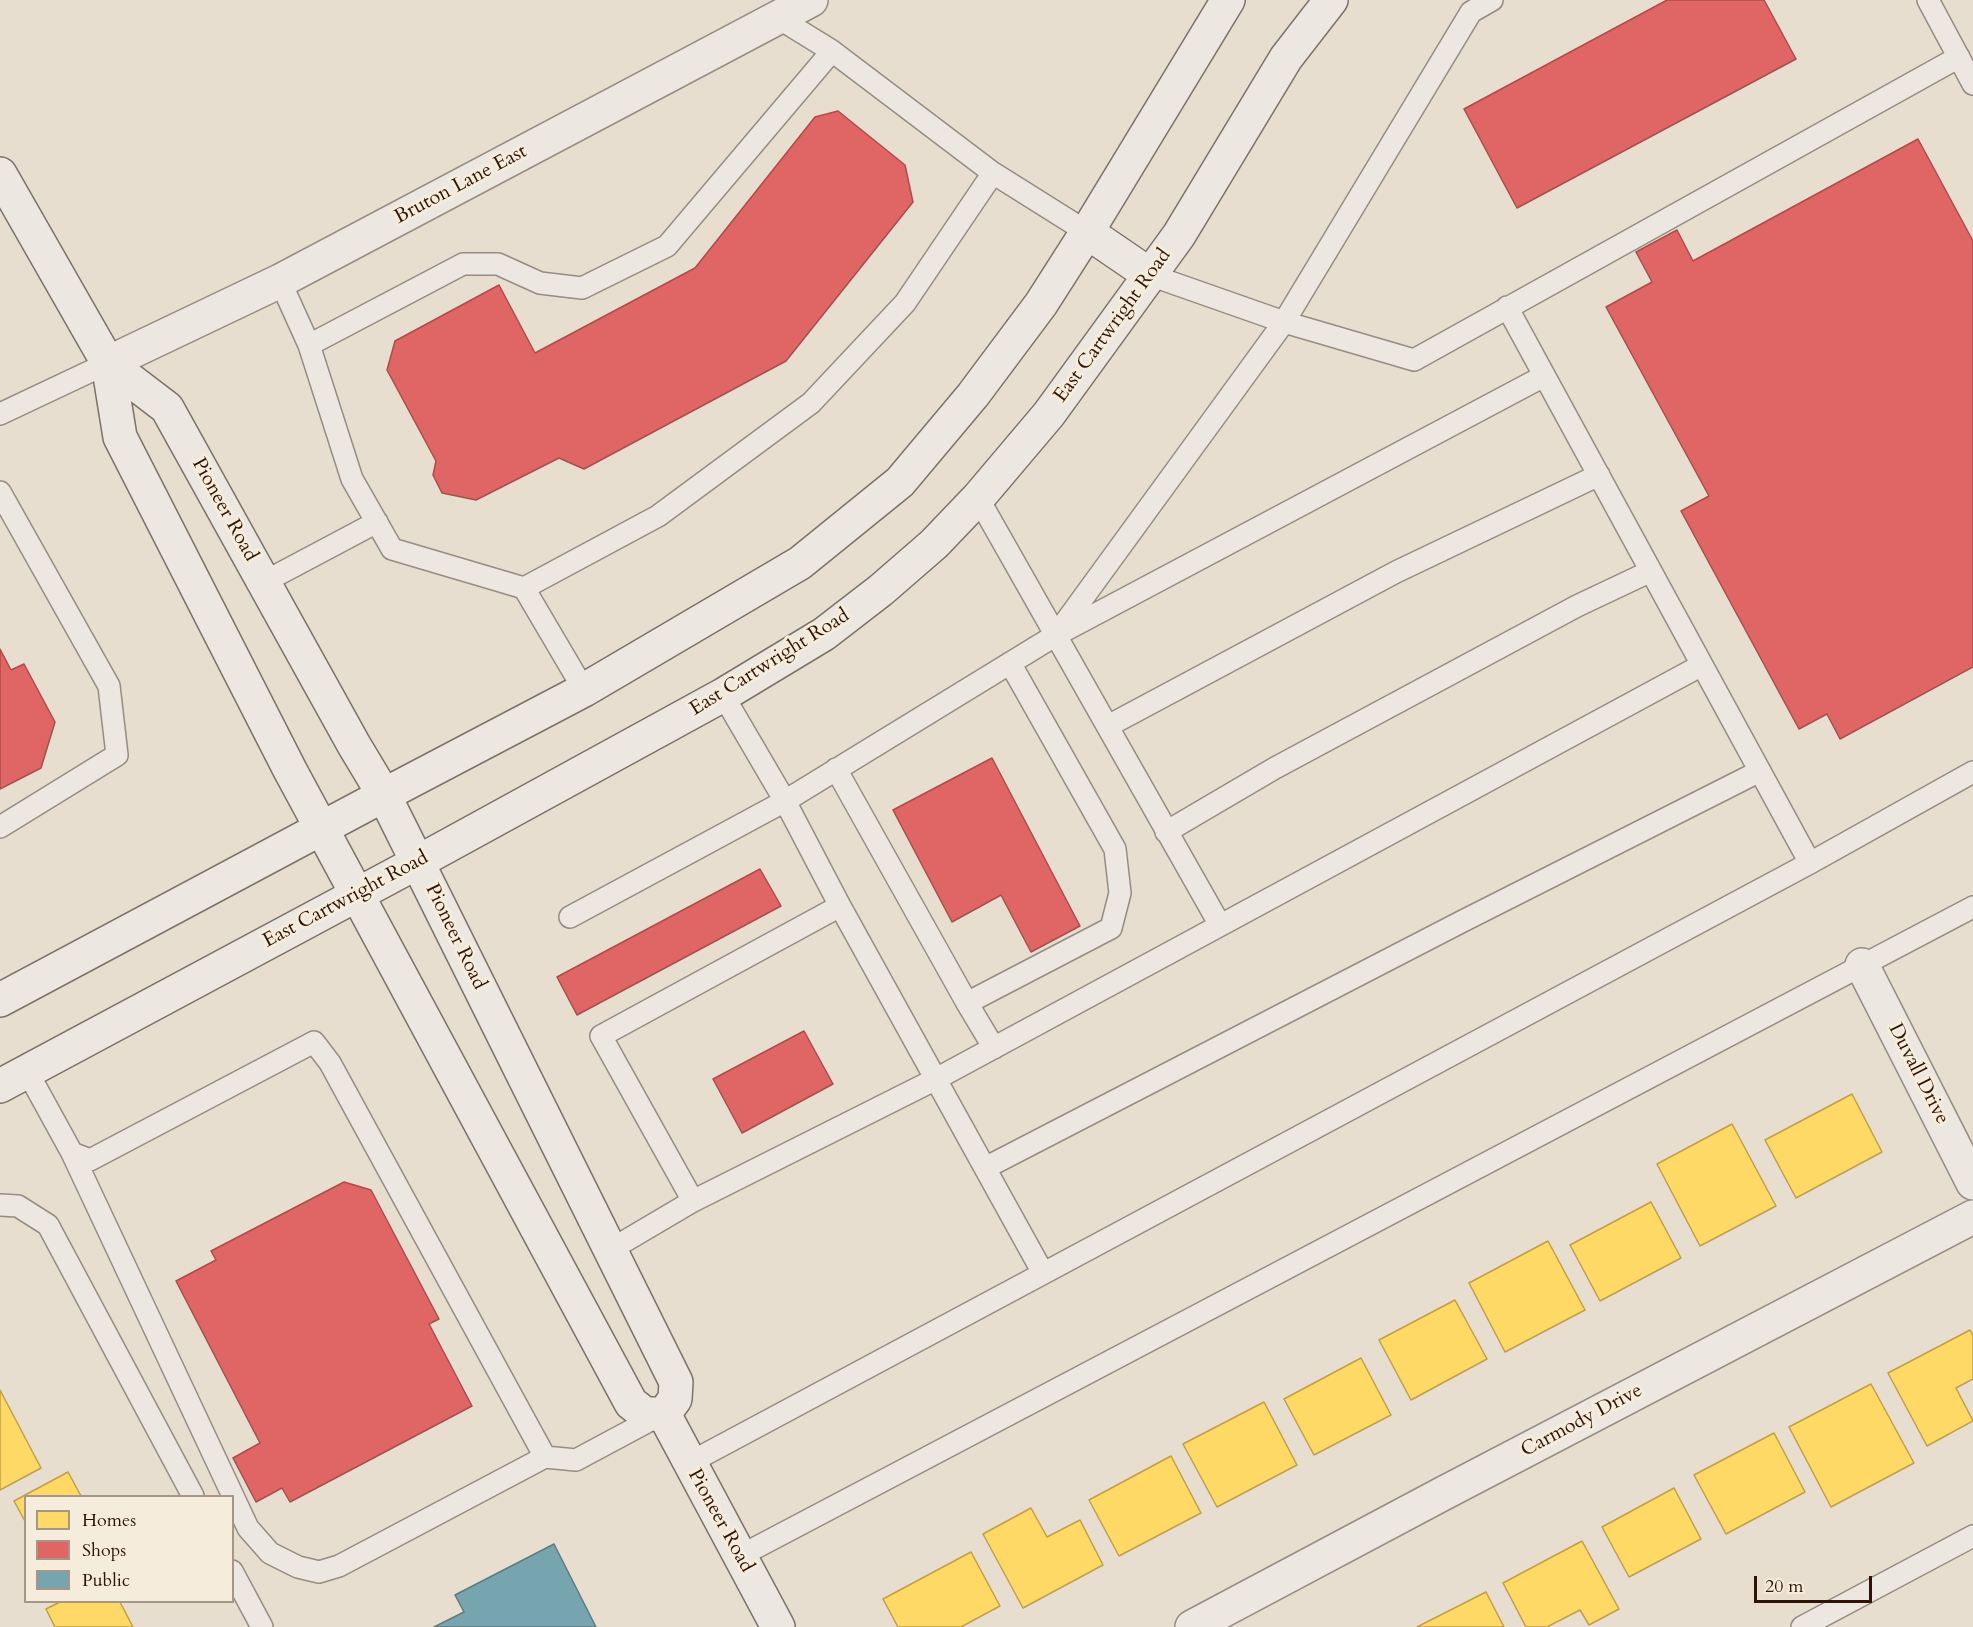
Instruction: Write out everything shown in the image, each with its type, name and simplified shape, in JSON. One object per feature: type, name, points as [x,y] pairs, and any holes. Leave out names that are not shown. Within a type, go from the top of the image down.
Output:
[{"type":"main road","name":"Bruton Lane East","points":[[108,363],[280,280],[811,0]]},
{"type":"main road","points":[[2,995],[584,690],[800,563],[900,482],[973,394],[1041,304],[1228,0]]},
{"type":"main road","name":"East Cartwright Road","points":[[14,1078],[723,695],[824,634],[862,605],[934,544],[978,498],[1049,414],[1179,235],[1286,58],[1331,0]]},
{"type":"main road","name":"Pioneer Road","points":[[0,174],[108,363],[120,437],[320,829],[631,1403],[645,1414],[663,1414]]},
{"type":"main road","points":[[1087,232],[1150,275]]},
{"type":"main road","name":"Pioneer Road","points":[[108,363],[167,408],[384,795],[676,1382],[675,1399],[663,1414]]},
{"type":"main road","name":"Duvall Drive","points":[[1862,965],[1973,1183]]},
{"type":"main road","name":"Carmody Drive","points":[[1192,1627],[1454,1487],[1973,1217]]},
{"type":"main road","name":"Pioneer Road","points":[[663,1414],[778,1627]]},
{"type":"lane","points":[[1056,635],[1284,322],[1471,12],[1492,0]]},
{"type":"lane","points":[[1928,0],[1973,84]]},
{"type":"lane","points":[[777,17],[832,51],[993,173],[1087,232]]},
{"type":"lane","points":[[309,345],[463,264],[498,264],[540,283],[582,288],[667,246],[832,51]]},
{"type":"lane","points":[[1150,275],[1284,322],[1414,360],[1959,57]]},
{"type":"lane","points":[[524,588],[658,516],[812,403],[904,303],[993,173]]},
{"type":"lane","points":[[280,280],[309,345],[352,479],[392,549],[524,588],[584,690]]},
{"type":"lane","points":[[1507,307],[1810,863]]},
{"type":"lane","points":[[0,414],[108,363]]},
{"type":"lane","points":[[570,917],[785,801],[1056,635],[1544,376]]},
{"type":"lane","points":[[1108,726],[1396,572],[1599,475]]},
{"type":"lane","points":[[0,492],[108,686],[117,755],[0,827]]},
{"type":"lane","points":[[978,498],[1220,925]]},
{"type":"lane","points":[[264,582],[377,522]]},
{"type":"lane","points":[[1166,832],[1275,768],[1577,606],[1651,571]]},
{"type":"lane","points":[[967,1003],[1111,928],[1120,893],[1115,849],[1010,663]]},
{"type":"lane","points":[[610,1250],[693,1201],[936,1079],[1702,665]]},
{"type":"lane","points":[[723,695],[785,801],[840,906],[1043,1273]]},
{"type":"lane","points":[[836,769],[994,1048]]},
{"type":"lane","points":[[985,1168],[1461,922],[1760,771]]},
{"type":"lane","points":[[689,1463],[1810,863],[1973,772]]},
{"type":"lane","points":[[693,1201],[601,1036],[840,906]]},
{"type":"lane","points":[[740,1556],[1973,907]]},
{"type":"lane","points":[[72,1153],[90,1160],[314,1042],[330,1062],[545,1457]]},
{"type":"lane","points":[[14,1078],[72,1153],[233,1495]]},
{"type":"lane","points":[[0,1205],[18,1206],[48,1225],[192,1495]]},
{"type":"lane","points":[[234,1498],[248,1528],[270,1553],[298,1567],[319,1572],[339,1566],[545,1457],[576,1460],[663,1414]]},
{"type":"lane","points":[[1802,1627],[1973,1536]]},
{"type":"lane","points":[[234,1575],[262,1627]]},
{"type":"building: Homes","points":[[1852,1094],[1882,1152],[1796,1198],[1765,1140]]},
{"type":"building: Homes","points":[[1732,1124],[1776,1206],[1700,1246],[1657,1164]]},
{"type":"building: Homes","points":[[1651,1202],[1681,1258],[1600,1301],[1570,1245]]},
{"type":"building: Homes","points":[[1548,1241],[1585,1310],[1505,1352],[1469,1283]]},
{"type":"building: Homes","points":[[1455,1300],[1487,1359],[1411,1400],[1379,1340]]},
{"type":"building: Homes","points":[[1970,1330],[1973,1336],[1973,1379],[1956,1388],[1973,1421],[1927,1446],[1888,1373]]},
{"type":"building: Homes","points":[[1361,1358],[1391,1415],[1314,1455],[1284,1399]]},
{"type":"building: Homes","points":[[1871,1384],[1914,1463],[1831,1507],[1789,1427]]},
{"type":"building: Homes","points":[[0,1390],[41,1468],[0,1490]]},
{"type":"building: Homes","points":[[1264,1402],[1297,1465],[1217,1507],[1183,1444]]},
{"type":"building: Homes","points":[[1774,1433],[1805,1492],[1726,1534],[1694,1475]]},
{"type":"building: Homes","points":[[1171,1456],[1201,1513],[1119,1556],[1089,1500]]},
{"type":"building: Homes","points":[[68,1472],[80,1495],[25,1495]]},
{"type":"building: Homes","points":[[1674,1488],[1701,1539],[1629,1577],[1602,1527]]},
{"type":"building: Homes","points":[[24,1496],[24,1519],[14,1501]]},
{"type":"building: Homes","points":[[1031,1508],[1047,1537],[1080,1520],[1103,1565],[1023,1608],[983,1534]]},
{"type":"building: Homes","points":[[1582,1541],[1619,1609],[1589,1625],[1580,1610],[1547,1627],[1526,1627],[1503,1583]]},
{"type":"building: Homes","points":[[971,1552],[1000,1606],[961,1627],[898,1627],[883,1599]]},
{"type":"building: Homes","points":[[1486,1592],[1504,1627],[1417,1627]]},
{"type":"building: Homes","points":[[58,1603],[121,1603],[133,1627],[55,1627],[46,1609]]},
{"type":"building: Shops","points":[[1667,0],[1764,0],[1796,59],[1517,208],[1464,109]]},
{"type":"building: Shops","points":[[838,111],[905,165],[913,202],[786,361],[584,469],[559,458],[476,500],[442,493],[433,475],[436,461],[387,370],[395,341],[499,285],[535,353],[695,268],[815,117]]},
{"type":"building: Shops","points":[[1918,139],[1973,241],[1973,667],[1840,739],[1827,714],[1799,729],[1681,511],[1709,496],[1606,307],[1652,282],[1636,252],[1677,230],[1693,261]]},
{"type":"building: Shops","points":[[0,649],[11,670],[24,664],[55,722],[41,768],[0,789]]},
{"type":"building: Shops","points":[[992,758],[1080,926],[1031,952],[1001,895],[952,922],[893,810]]},
{"type":"building: Shops","points":[[760,869],[781,906],[577,1015],[557,977]]},
{"type":"building: Shops","points":[[804,1031],[833,1084],[742,1133],[713,1079]]},
{"type":"building: Shops","points":[[344,1182],[371,1190],[439,1319],[429,1324],[472,1406],[290,1502],[282,1488],[256,1502],[233,1458],[260,1443],[176,1281],[216,1260],[211,1251]]},
{"type":"building: Public","points":[[554,1544],[596,1627],[434,1627],[464,1612],[455,1595]]}]
